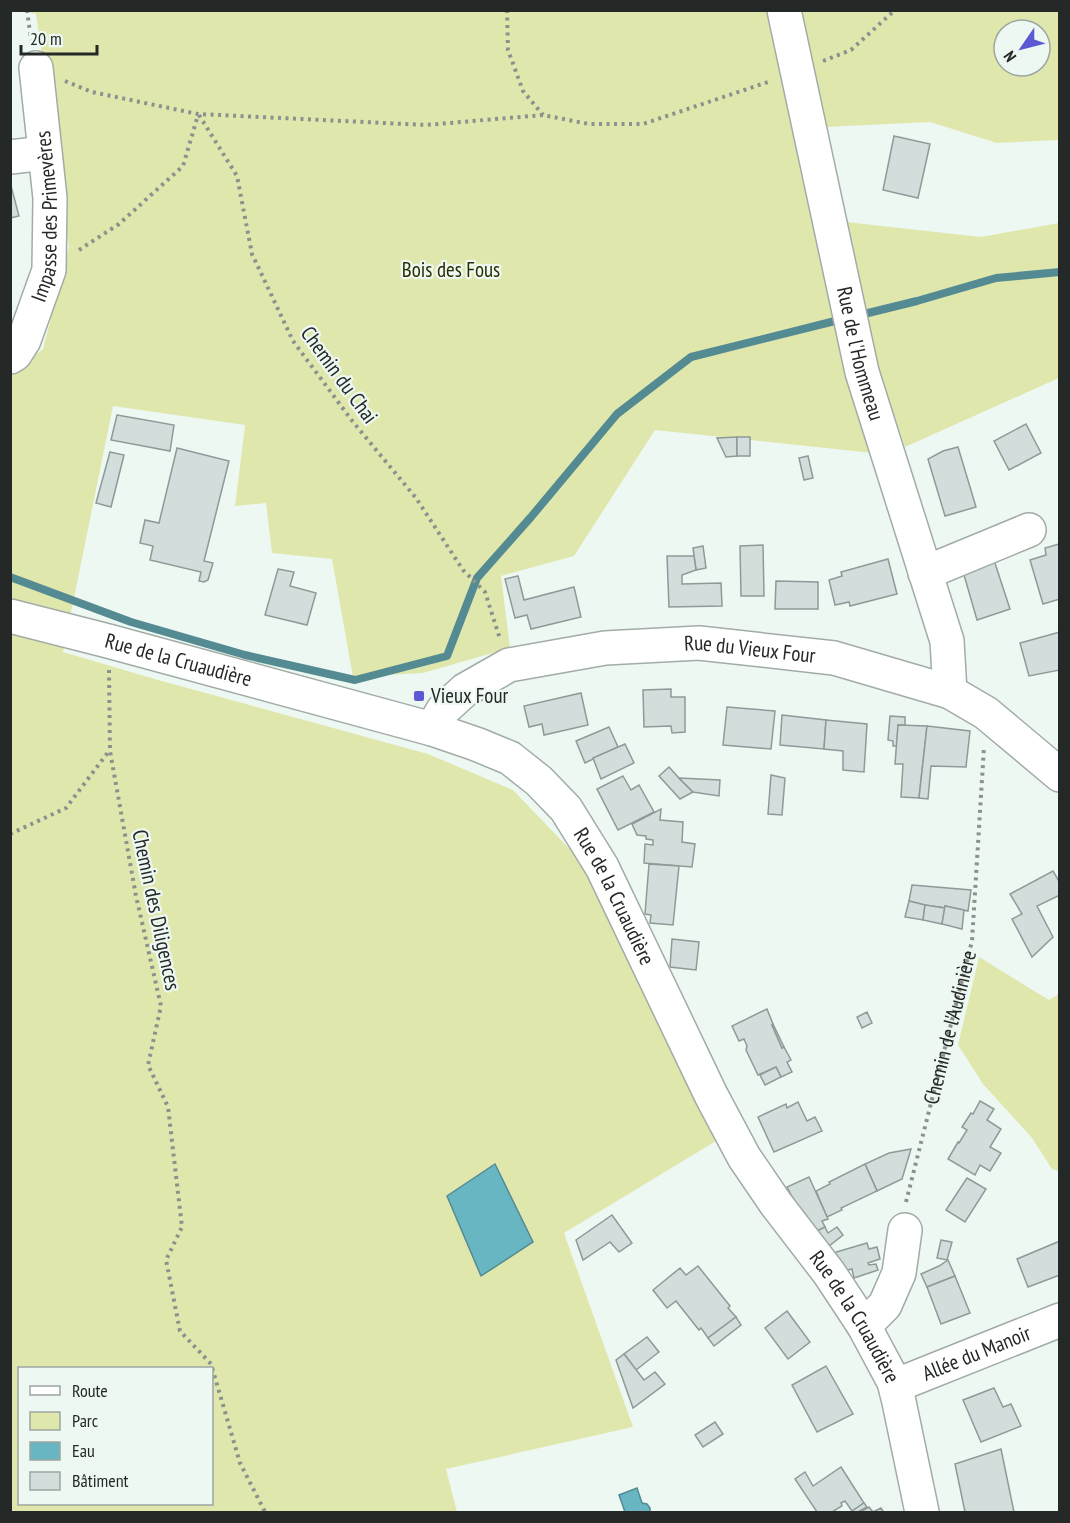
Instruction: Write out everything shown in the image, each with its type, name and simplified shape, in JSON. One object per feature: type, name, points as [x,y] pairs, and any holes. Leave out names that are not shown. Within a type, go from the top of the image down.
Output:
[{"type":"street","name":"Rue de l'Hommeau","points":[[784,10],[862,372],[947,641],[950,692]]},
{"type":"street","name":"Impasse des Primevères","points":[[10,357],[15,354],[24,340],[49,270],[50,198],[36,68]]},
{"type":"street","points":[[10,157],[45,153]]},
{"type":"street","points":[[925,573],[1029,530]]},
{"type":"street","name":"Rue de la Cruaudière","points":[[10,616],[432,729],[510,758],[539,782],[566,809],[602,867],[711,1095],[744,1157],[776,1204],[829,1273],[864,1326],[894,1382],[922,1512]]},
{"type":"street","name":"Rue du Vieux Four","points":[[432,729],[443,710],[465,690],[510,665],[605,648],[699,643],[834,658],[950,692],[986,713],[1059,776]]},
{"type":"street","points":[[864,1326],[885,1305],[899,1273],[904,1230]]},
{"type":"street","name":"Allée du Manoir","points":[[894,1382],[907,1381],[1059,1320]]},
{"type":"path","points":[[507,10],[508,50],[523,91],[543,115]]},
{"type":"path","points":[[36,68],[92,93],[198,114],[426,125],[543,115],[589,124],[643,123],[797,72],[851,50],[895,10]]},
{"type":"path","points":[[49,270],[119,224],[183,166],[198,114]]},
{"type":"path","name":"Chemin du Chai","points":[[198,114],[237,176],[252,254],[293,341],[352,422],[416,498],[463,570],[485,592],[510,665]]},
{"type":"path","name":"Chemin des Diligences","points":[[108,641],[110,751],[136,896],[160,1006],[148,1065],[168,1107],[182,1227],[166,1260],[180,1331],[212,1367]]},
{"type":"path","name":"Chemin de l'Audinière","points":[[904,1230],[904,1213],[972,941],[986,713]]},
{"type":"path","points":[[10,834],[66,808],[110,751]]},
{"type":"path","name":"Chemin des Diligences","points":[[213,1371],[240,1463],[265,1512]]},
{"type":"green space","name":"Bois des Fous","points":[[24,11],[1059,11],[1059,140],[997,143],[930,122],[826,127],[797,134],[873,453],[655,430],[574,556],[501,576],[510,648],[423,673],[353,677],[332,559],[272,553],[266,503],[235,506],[245,425],[113,406],[63,652],[428,754],[513,790],[587,867],[721,1138],[564,1233],[633,1427],[446,1469],[457,1512],[11,1512],[10,375],[43,349],[69,247],[36,14]]},
{"type":"green space","points":[[846,222],[981,237],[1059,223],[1059,378],[905,447],[881,376]]},
{"type":"green space","points":[[979,957],[1049,1000],[1059,994],[1059,1171],[1052,1169],[1032,1138],[983,1084],[958,1045]]},
{"type":"water","points":[[495,1164],[533,1242],[481,1276],[447,1196]]},
{"type":"water","points":[[637,1488],[642,1503],[647,1504],[650,1512],[625,1512],[619,1495]]},
{"type":"building","points":[[894,136],[930,144],[918,198],[883,190]]},
{"type":"building","points":[[10,182],[19,216],[10,218]]},
{"type":"building","points":[[117,415],[174,425],[170,451],[111,440]]},
{"type":"building","points":[[1026,424],[1041,453],[1009,470],[994,441]]},
{"type":"building","points":[[737,437],[737,456],[726,457],[717,438]]},
{"type":"building","points":[[737,437],[750,437],[750,456],[737,456]]},
{"type":"building","points":[[958,447],[976,507],[945,516],[928,459],[943,451]]},
{"type":"building","points":[[177,448],[229,461],[204,561],[213,563],[208,580],[204,582],[199,581],[201,572],[150,560],[153,546],[140,543],[145,520],[159,523]]},
{"type":"building","points":[[110,452],[124,455],[111,507],[96,503]]},
{"type":"building","points":[[808,456],[813,478],[804,480],[799,458]]},
{"type":"building","points":[[1059,544],[1060,599],[1043,604],[1030,560],[1046,555],[1045,548]]},
{"type":"building","points":[[763,545],[764,596],[741,596],[740,546]]},
{"type":"building","points":[[703,546],[706,568],[696,570],[693,548]]},
{"type":"building","points":[[992,554],[1010,609],[977,620],[962,568]]},
{"type":"building","points":[[667,556],[694,556],[696,570],[682,575],[682,584],[721,583],[722,606],[669,607]]},
{"type":"building","points":[[888,559],[897,594],[850,606],[849,602],[835,605],[829,580],[842,576],[841,572]]},
{"type":"building","points":[[278,569],[294,572],[290,586],[316,593],[307,625],[265,615]]},
{"type":"building","points":[[518,576],[524,600],[574,587],[581,617],[531,629],[527,615],[515,618],[505,579]]},
{"type":"building","points":[[776,581],[818,582],[818,609],[775,609]]},
{"type":"building","points":[[1060,632],[1060,670],[1029,676],[1020,643]]},
{"type":"building","points":[[671,689],[671,697],[685,697],[685,732],[672,733],[671,726],[644,727],[643,690]]},
{"type":"building","points":[[581,693],[588,725],[544,735],[542,724],[529,727],[524,706]]},
{"type":"building","points":[[727,707],[775,711],[771,749],[723,745]]},
{"type":"building","points":[[782,715],[826,720],[824,749],[780,745]]},
{"type":"building","points":[[890,716],[905,717],[905,725],[898,725],[897,746],[893,746],[893,741],[888,740]]},
{"type":"building","points":[[826,720],[867,724],[864,772],[843,770],[843,751],[824,749]]},
{"type":"building","points":[[898,725],[927,726],[919,798],[901,797],[903,764],[895,764]]},
{"type":"building","points":[[927,726],[970,731],[966,767],[931,766],[928,799],[919,798]]},
{"type":"building","points":[[609,727],[618,747],[585,763],[576,741]]},
{"type":"building","points":[[625,744],[634,763],[601,779],[593,758]]},
{"type":"building","points":[[669,767],[693,792],[680,799],[659,776]]},
{"type":"building","points":[[771,775],[785,778],[782,815],[768,814]]},
{"type":"building","points":[[623,776],[631,790],[639,785],[654,812],[618,830],[597,789]]},
{"type":"building","points":[[679,778],[720,780],[719,796],[693,792]]},
{"type":"building","points":[[661,809],[660,820],[683,822],[682,842],[695,844],[692,867],[644,863],[645,844],[653,845],[653,840],[637,835],[632,824]]},
{"type":"building","points":[[649,864],[679,866],[673,925],[650,923],[651,915],[645,914]]},
{"type":"building","points":[[1053,871],[1060,883],[1060,895],[1037,906],[1053,937],[1032,957],[1012,919],[1022,914],[1010,894]]},
{"type":"building","points":[[912,885],[971,890],[968,911],[909,901]]},
{"type":"building","points":[[909,901],[925,905],[923,920],[905,917]]},
{"type":"building","points":[[925,905],[945,908],[942,924],[923,920]]},
{"type":"building","points":[[945,906],[964,910],[962,929],[942,924]]},
{"type":"building","points":[[672,939],[699,942],[696,970],[670,967]]},
{"type":"building","points":[[767,1009],[782,1048],[784,1047],[791,1060],[787,1062],[792,1072],[781,1077],[776,1067],[758,1075],[746,1050],[744,1039],[739,1041],[732,1026]]},
{"type":"building","points":[[867,1012],[872,1023],[862,1028],[857,1017]]},
{"type":"building","points":[[772,1025],[784,1047],[782,1048]]},
{"type":"building","points":[[776,1067],[781,1077],[765,1085],[760,1075]]},
{"type":"building","points":[[980,1101],[994,1109],[987,1120],[1001,1129],[990,1147],[1001,1153],[990,1171],[980,1165],[975,1175],[948,1159],[967,1130],[962,1127]]},
{"type":"building","points":[[798,1102],[807,1121],[815,1117],[822,1131],[774,1152],[758,1117],[786,1104],[787,1108]]},
{"type":"building","points":[[911,1149],[902,1179],[877,1191],[865,1164],[889,1153]]},
{"type":"building","points":[[865,1164],[877,1191],[827,1217],[816,1191]]},
{"type":"building","points":[[809,1177],[828,1219],[822,1221],[825,1227],[811,1234],[787,1187]]},
{"type":"building","points":[[967,1178],[986,1189],[965,1222],[946,1210]]},
{"type":"building","points":[[612,1215],[632,1243],[619,1252],[610,1242],[583,1260],[576,1240]]},
{"type":"building","points":[[825,1227],[828,1233],[837,1227],[843,1235],[824,1250],[811,1234]]},
{"type":"building","points":[[941,1240],[952,1242],[947,1260],[937,1258]]},
{"type":"building","points":[[1060,1241],[1060,1275],[1028,1287],[1017,1259]]},
{"type":"building","points":[[867,1243],[869,1249],[877,1247],[880,1259],[868,1263],[869,1265],[876,1264],[878,1270],[854,1278],[852,1269],[839,1272],[833,1253]]},
{"type":"building","points":[[948,1260],[955,1276],[927,1287],[921,1274]]},
{"type":"building","points":[[698,1266],[736,1317],[708,1338],[676,1301],[667,1308],[653,1290],[680,1268],[686,1275]]},
{"type":"building","points":[[955,1276],[970,1313],[941,1324],[927,1287]]},
{"type":"building","points":[[787,1311],[810,1342],[788,1359],[765,1328]]},
{"type":"building","points":[[736,1317],[741,1325],[714,1346],[708,1338]]},
{"type":"building","points":[[647,1337],[659,1352],[636,1370],[624,1354]]},
{"type":"building","points":[[624,1354],[644,1380],[655,1372],[665,1384],[633,1408],[616,1360]]},
{"type":"building","points":[[826,1366],[853,1414],[817,1432],[792,1385]]},
{"type":"building","points":[[994,1388],[1003,1407],[1011,1404],[1021,1426],[981,1442],[963,1400]]},
{"type":"building","points":[[715,1422],[723,1434],[703,1447],[695,1435]]},
{"type":"building","points":[[1001,1449],[1014,1512],[965,1512],[955,1464]]},
{"type":"building","points":[[841,1467],[864,1503],[852,1511],[845,1501],[841,1503],[842,1506],[832,1512],[817,1512],[795,1479],[805,1472],[813,1486]]},
{"type":"building","points":[[864,1503],[867,1507],[858,1512],[852,1511]]},
{"type":"building","points":[[869,1507],[873,1512],[860,1512]]},
{"type":"waterway","points":[[864,314],[996,278],[1060,272]]},
{"type":"waterway","points":[[10,577],[131,622],[245,655],[355,680],[447,656],[477,578],[617,414],[691,357],[843,319]]},
{"type":"place","name":"Vieux Four","points":[[419,696]]}]
